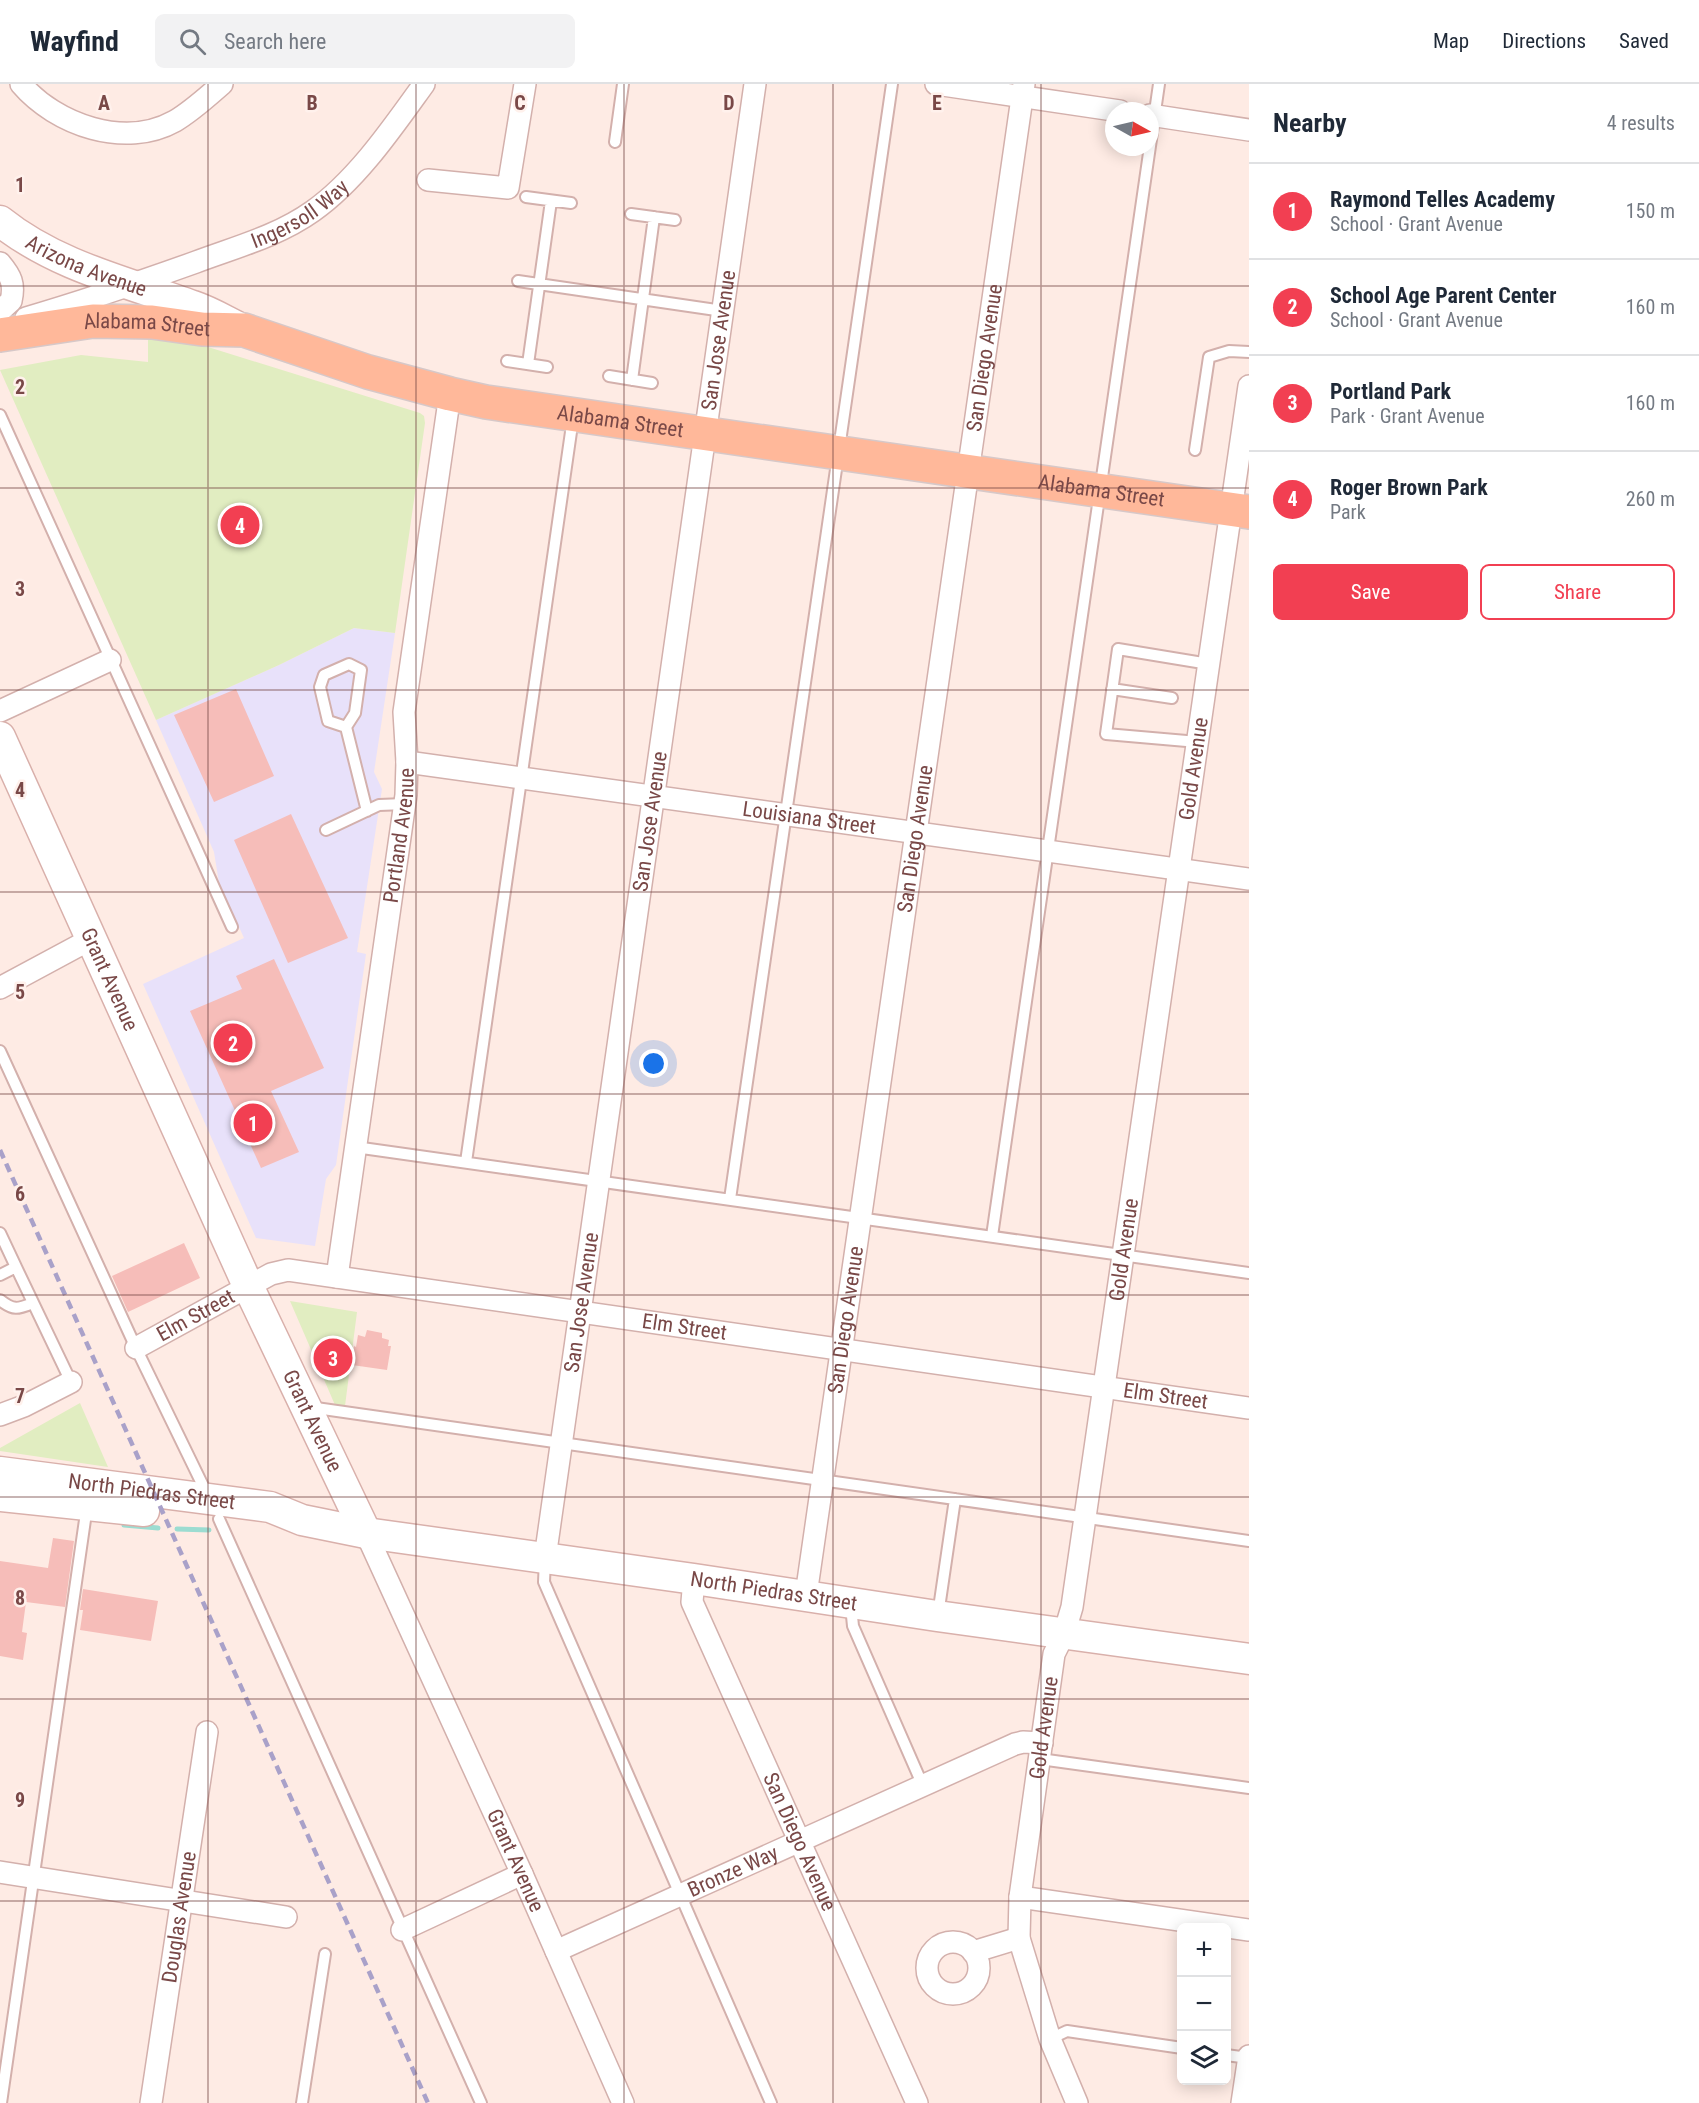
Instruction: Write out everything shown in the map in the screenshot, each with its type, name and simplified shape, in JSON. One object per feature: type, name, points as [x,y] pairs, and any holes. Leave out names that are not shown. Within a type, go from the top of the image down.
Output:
[{"type":"main road","name":"Arizona Avenue","points":[[0,221],[32,243],[69,263],[196,307],[243,330]]},
{"type":"main road","name":"Alabama Street","points":[[0,335],[93,321],[152,322],[202,329],[243,330],[368,372],[486,402],[1240,511]]},
{"type":"main road","name":"Grant Avenue","points":[[0,737],[249,1288],[366,1533]]},
{"type":"main road","name":"North Piedras Street","points":[[0,1472],[214,1509]]},
{"type":"main road","name":"North Piedras Street","points":[[0,1496],[87,1506],[214,1509],[270,1507],[302,1520],[366,1533],[1249,1659]]},
{"type":"street","points":[[21,84],[48,108],[76,122],[96,129],[119,133],[156,129],[175,121],[222,84]]},
{"type":"street","name":"Ingersoll Way","points":[[132,285],[255,242],[314,211],[351,178],[424,84]]},
{"type":"street","points":[[428,180],[508,188],[525,84]]},
{"type":"street","name":"San Jose Avenue","points":[[545,1558],[755,84]]},
{"type":"street","points":[[936,84],[1023,90],[1105,108]]},
{"type":"street","name":"San Diego Avenue","points":[[806,1595],[1023,90]]},
{"type":"street","points":[[1159,117],[1249,130]]},
{"type":"street","name":"Arizona Avenue","points":[[0,263],[10,274],[14,283],[11,301],[0,311]]},
{"type":"street","name":"Alabama Street","points":[[0,326],[132,285]]},
{"type":"street","name":"Gold Avenue","points":[[1077,2103],[1050,2039],[1020,1938],[1020,1897],[1054,1654],[1064,1634],[1072,1607],[1086,1518],[1209,664],[1240,511],[1249,386]]},
{"type":"street","name":"Portland Avenue","points":[[337,1277],[405,804],[407,762],[404,712],[450,394]]},
{"type":"street","points":[[0,711],[110,660]]},
{"type":"street","name":"Louisiana Street","points":[[407,762],[1249,879]]},
{"type":"street","points":[[0,988],[91,939]]},
{"type":"street","name":"Elm Street","points":[[136,1348],[278,1271],[288,1270],[1249,1408]]},
{"type":"street","points":[[0,1415],[24,1406],[71,1382]]},
{"type":"street","points":[[0,1426],[24,1406]]},
{"type":"street","name":"Grant Avenue","points":[[366,1533],[522,1874],[623,2103]]},
{"type":"street","name":"San Diego Avenue","points":[[694,1579],[692,1602],[917,2103]]},
{"type":"street","name":"Douglas Avenue","points":[[151,2103],[207,1732]]},
{"type":"street","name":"Bronze Way","points":[[556,1951],[1015,1744],[1023,1742],[1041,1751]]},
{"type":"street","points":[[0,1872],[286,1917]]},
{"type":"street","points":[[402,1930],[522,1874]]},
{"type":"street","points":[[1020,1897],[1249,1930]]},
{"type":"street","points":[[973,1952],[1020,1938]]},
{"type":"street","points":[[1242,2103],[1249,2057]]},
{"type":"lane","points":[[615,142],[623,84]]},
{"type":"lane","points":[[730,1199],[892,84]]},
{"type":"lane","points":[[1155,102],[1159,84]]},
{"type":"lane","points":[[992,1236],[1146,156]]},
{"type":"lane","points":[[526,197],[571,203]]},
{"type":"lane","points":[[528,364],[551,201]]},
{"type":"lane","points":[[631,214],[675,220]]},
{"type":"lane","points":[[632,380],[654,217]]},
{"type":"lane","points":[[518,280],[723,311]]},
{"type":"lane","points":[[1195,450],[1209,357],[1228,351],[1249,352]]},
{"type":"lane","points":[[507,361],[547,367]]},
{"type":"lane","points":[[609,376],[652,383]]},
{"type":"lane","points":[[466,1162],[573,414]]},
{"type":"lane","points":[[0,415],[232,927]]},
{"type":"lane","points":[[1198,742],[1106,734],[1112,689],[1118,649],[1209,664]]},
{"type":"lane","points":[[346,727],[328,722],[321,687],[324,675],[349,664],[361,670],[355,713],[346,727],[367,811]]},
{"type":"lane","points":[[1112,689],[1172,698]]},
{"type":"lane","points":[[326,830],[379,805],[405,804]]},
{"type":"lane","points":[[0,1051],[136,1348],[214,1509],[481,2103]]},
{"type":"lane","points":[[355,1148],[1249,1273]]},
{"type":"lane","points":[[0,1233],[71,1382]]},
{"type":"lane","points":[[0,1275],[16,1267]]},
{"type":"lane","points":[[0,1300],[8,1307],[18,1309],[33,1303]]},
{"type":"lane","points":[[305,1406],[1249,1541]]},
{"type":"lane","points":[[938,1616],[955,1499]]},
{"type":"lane","points":[[1,2103],[87,1506]]},
{"type":"lane","points":[[545,1558],[544,1582],[771,2103]]},
{"type":"lane","points":[[851,1603],[853,1626],[922,1786]]},
{"type":"lane","points":[[1041,1751],[1249,1788]]},
{"type":"lane","points":[[302,2103],[325,1954]]},
{"type":"lane","points":[[1050,2039],[1067,2031],[1177,2047]]},
{"type":"lane","points":[[1231,2055],[1249,2057]]},
{"type":"shaded area","points":[[354,628],[395,633],[374,772],[382,789],[357,952],[366,954],[336,1165],[326,1179],[315,1246],[256,1238],[143,984],[244,938],[219,883],[214,852],[156,720],[279,665]]},
{"type":"green space","points":[[148,336],[192,342],[424,416],[425,423],[395,633],[354,628],[279,665],[156,720],[0,370],[81,355],[148,362]]},
{"type":"green space","points":[[290,1301],[357,1312],[345,1406],[335,1405]]},
{"type":"green space","points":[[80,1403],[108,1467],[0,1451],[0,1448]]},
{"type":"building","points":[[236,689],[274,776],[214,802],[174,715]]},
{"type":"building","points":[[291,814],[348,938],[288,963],[234,840]]},
{"type":"building","points":[[274,959],[324,1068],[271,1091],[299,1152],[261,1168],[190,1011],[242,989],[236,976]]},
{"type":"building","points":[[184,1243],[200,1278],[128,1312],[112,1276]]},
{"type":"building","points":[[367,1330],[382,1333],[382,1338],[389,1340],[388,1346],[391,1346],[387,1370],[352,1365],[358,1335],[365,1337]]},
{"type":"building","points":[[53,1538],[74,1541],[65,1607],[26,1602],[22,1632],[27,1633],[23,1660],[0,1656],[0,1561],[48,1568]]},
{"type":"building","points":[[83,1589],[158,1601],[151,1641],[80,1630]]},
{"type":"waterway","points":[[124,1525],[158,1528]]},
{"type":"waterway","points":[[177,1529],[209,1530]]},
{"type":"railway","points":[[0,1150],[428,2103]]},
{"type":"place","name":"Roger Brown Park","points":[[240,525]]},
{"type":"place","name":"School Age Parent Center","points":[[233,1043]]},
{"type":"place","name":"Raymond Telles Academy","points":[[253,1123]]},
{"type":"place","name":"Portland Park","points":[[333,1358]]}]
